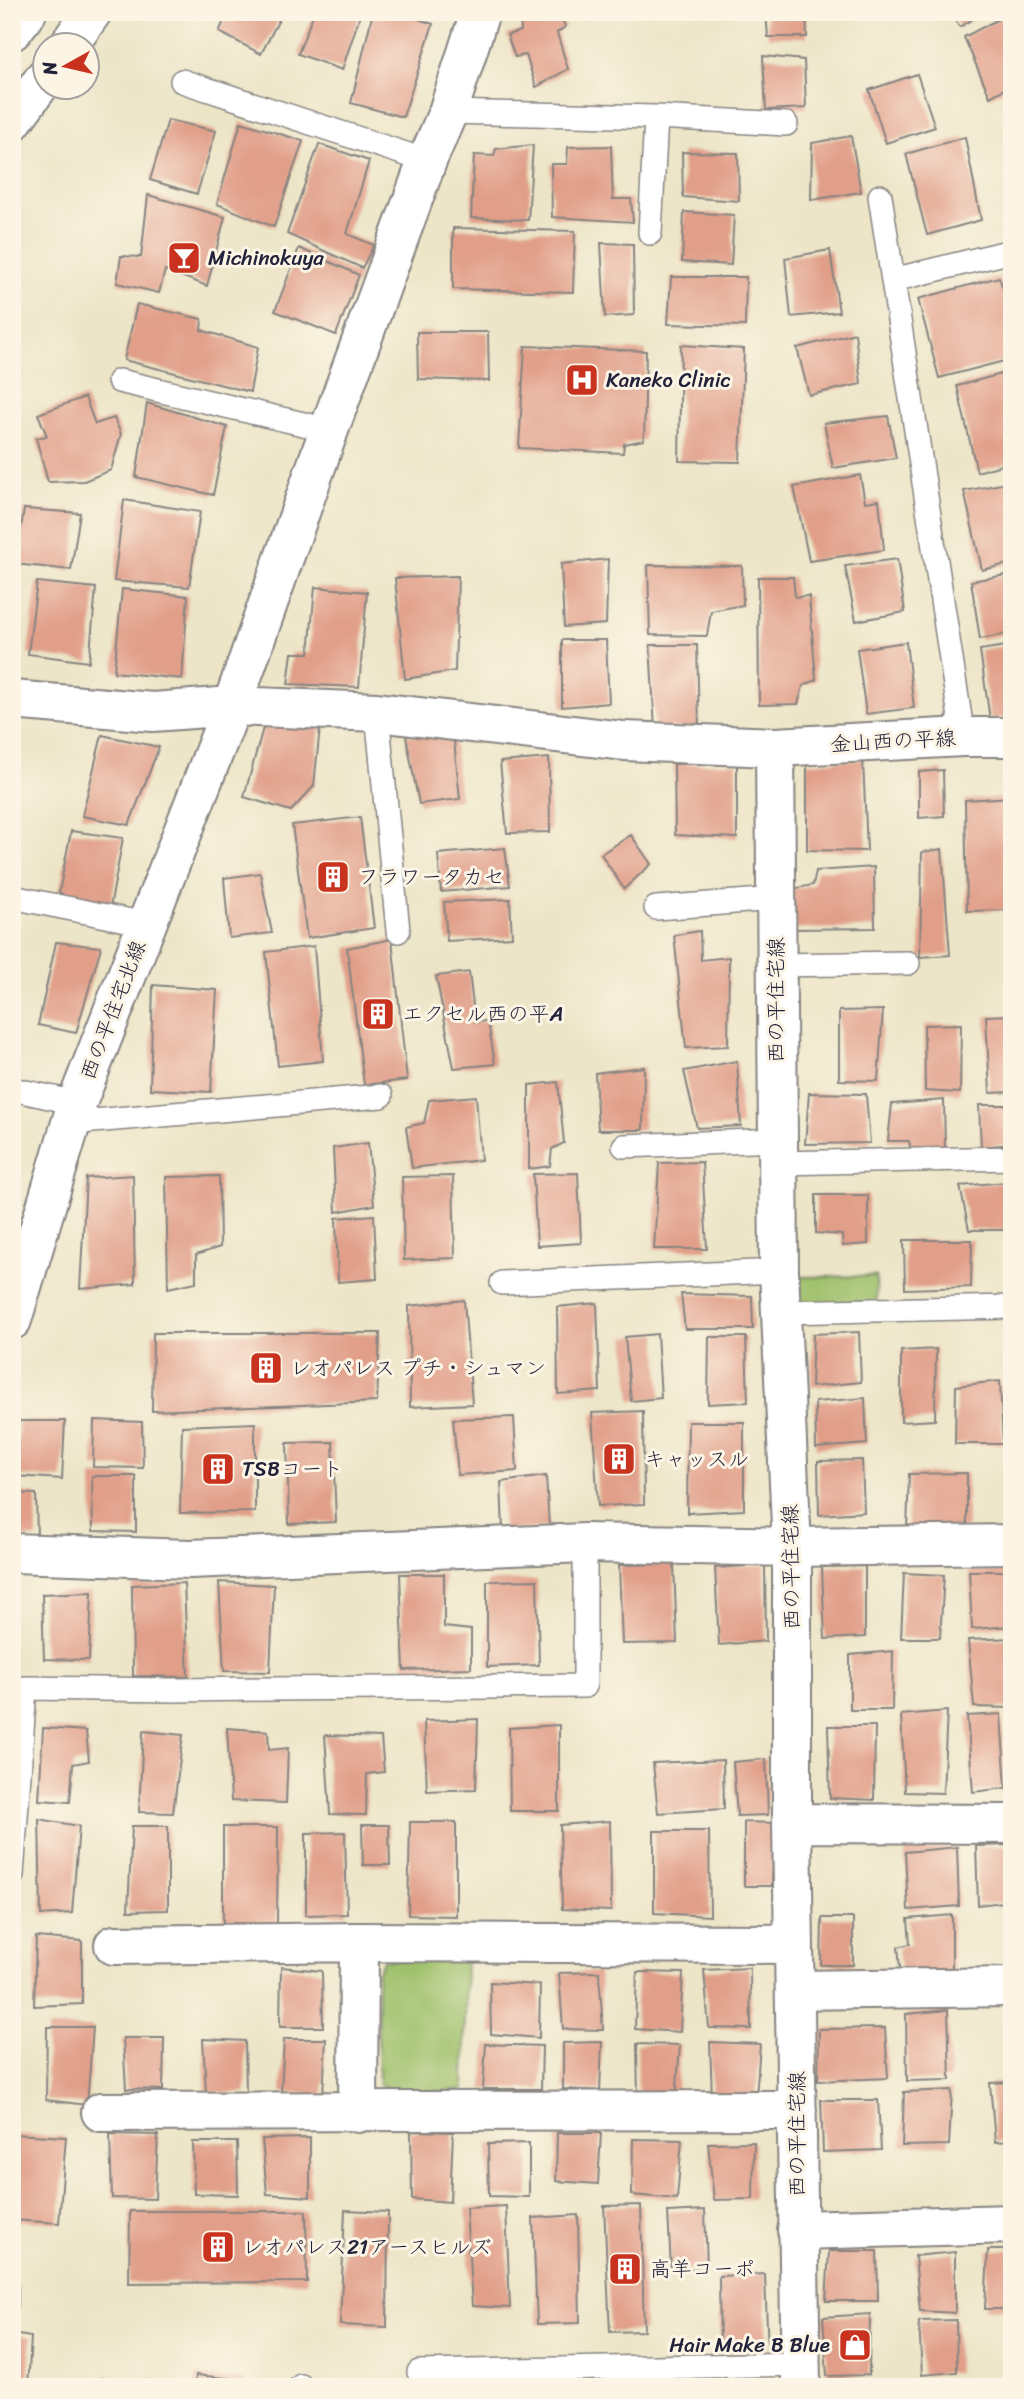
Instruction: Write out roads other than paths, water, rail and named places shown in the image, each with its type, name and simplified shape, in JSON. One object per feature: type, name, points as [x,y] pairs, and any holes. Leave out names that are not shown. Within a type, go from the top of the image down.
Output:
[{"type":"street","points":[[12,31],[27,12]]},
{"type":"street","points":[[78,32],[92,12]]},
{"type":"street","name":"西の平住宅北線","points":[[14,1305],[74,1113],[232,706],[329,430],[427,161],[448,112],[480,12]]},
{"type":"street","points":[[12,122],[32,95]]},
{"type":"street","name":"金山西の平線","points":[[12,700],[153,712],[232,706],[377,712],[624,741],[775,747],[1012,737]]},
{"type":"street","name":"西の平住宅線","points":[[775,747],[777,1152],[779,1271],[792,1547],[792,1823],[801,2376]]},
{"type":"street","points":[[12,1553],[191,1559],[584,1543],[792,1547],[1012,1544]]},
{"type":"street","points":[[792,1823],[1012,1824]]},
{"type":"street","points":[[114,1945],[359,1942],[794,1944]]},
{"type":"street","points":[[358,2113],[359,1942]]},
{"type":"street","points":[[795,1990],[1012,1987]]},
{"type":"street","points":[[101,2112],[797,2110]]},
{"type":"street","points":[[797,2230],[1012,2224]]},
{"type":"lane","points":[[182,81],[427,161]]},
{"type":"lane","points":[[448,112],[656,117],[786,124]]},
{"type":"lane","points":[[650,233],[656,117]]},
{"type":"lane","points":[[880,196],[963,737]]},
{"type":"lane","points":[[894,280],[1012,251]]},
{"type":"lane","points":[[119,381],[329,430]]},
{"type":"lane","points":[[377,712],[398,931]]},
{"type":"lane","points":[[12,897],[146,924]]},
{"type":"lane","points":[[656,908],[776,899]]},
{"type":"lane","points":[[775,965],[908,963]]},
{"type":"lane","points":[[12,1089],[74,1113],[381,1096]]},
{"type":"lane","points":[[624,1146],[1012,1158]]},
{"type":"lane","points":[[502,1283],[779,1271]]},
{"type":"lane","points":[[782,1312],[1012,1307]]},
{"type":"lane","points":[[12,1875],[25,1688],[173,1690],[585,1686],[584,1543]]},
{"type":"lane","points":[[419,2372],[801,2376]]},
{"type":"place","name":"Michinokuya","points":[[184,258]]},
{"type":"place","name":"Kaneko Clinic","points":[[582,380]]},
{"type":"place","name":"フラワータカセ","points":[[333,877]]},
{"type":"place","name":"エクセル西の平A","points":[[378,1014]]},
{"type":"place","name":"レオパレス プチ・シュマン","points":[[266,1368]]},
{"type":"place","name":"キャッスル","points":[[619,1459]]},
{"type":"place","name":"TSBコート","points":[[218,1469]]},
{"type":"place","name":"レオパレス21アースヒルズ","points":[[218,2247]]},
{"type":"place","name":"高羊コーポ","points":[[625,2269]]},
{"type":"place","name":"Hair Make B Blue","points":[[855,2345]]}]
